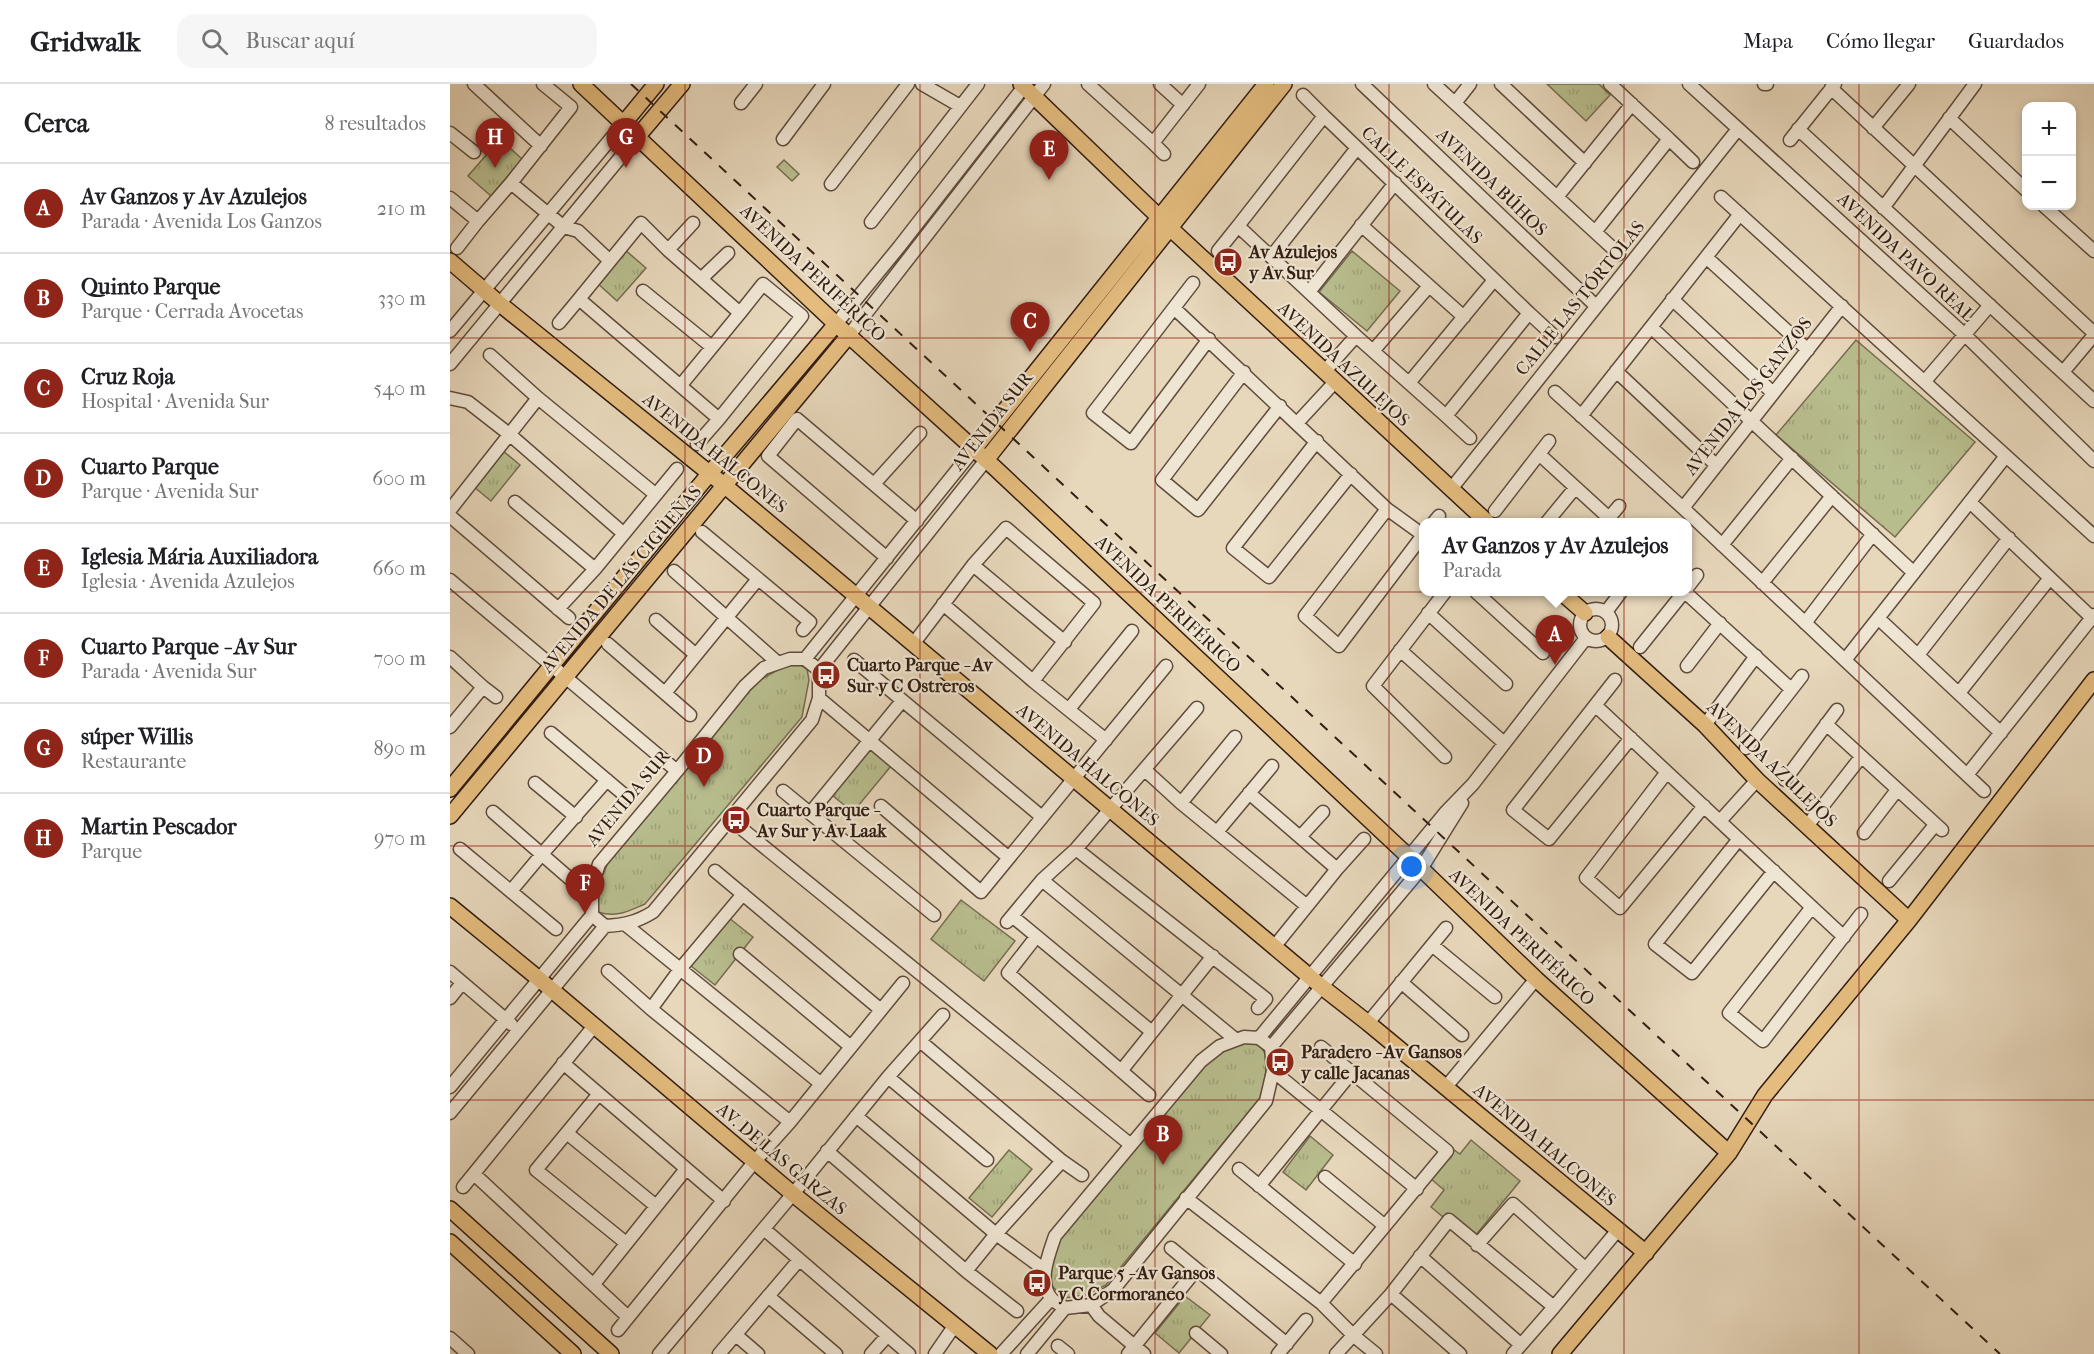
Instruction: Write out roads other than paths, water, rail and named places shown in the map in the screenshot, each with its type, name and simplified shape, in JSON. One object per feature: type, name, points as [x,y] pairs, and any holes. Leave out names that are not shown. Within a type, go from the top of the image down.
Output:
[{"type":"main road","name":"AVENIDA PERIFÉRICO","points":[[581,84],[639,136],[836,324],[850,334],[986,460],[1536,979],[1729,1153]]},
{"type":"main road","points":[[624,123],[656,84]]},
{"type":"main road","points":[[639,136],[682,84]]},
{"type":"main road","name":"AVENIDA SUR","points":[[986,460],[1047,383],[1266,84]]},
{"type":"main road","name":"AVENIDA SUR","points":[[974,449],[1035,373],[1284,84]]},
{"type":"main road","name":"AVENIDA AZULEJOS","points":[[1030,87],[1328,382],[1451,489],[1491,517]]},
{"type":"main road","name":"AVENIDA HALCONES","points":[[454,254],[484,290],[500,304],[710,473],[856,596],[916,640],[1074,780],[1368,1023],[1614,1234],[1646,1253]]},
{"type":"main road","name":"AVENIDA DE LAS CIGÜEÑAS","points":[[450,789],[836,324]]},
{"type":"main road","name":"AVENIDA DE LAS CIGÜEÑAS","points":[[450,816],[850,334]]},
{"type":"main road","points":[[1035,373],[1047,383]]},
{"type":"main road","points":[[1566,596],[1585,614]]},
{"type":"main road","name":"AVENIDA AZULEJOS","points":[[1608,637],[1705,725],[1754,784],[1811,821],[1909,920]]},
{"type":"main road","points":[[1560,1354],[1729,1153],[1765,1095],[1909,920],[2094,680]]},
{"type":"main road","points":[[450,906],[539,979]]},
{"type":"main road","name":"AV. DE LAS GARZAS","points":[[539,979],[591,1031],[758,1157],[790,1197],[952,1330],[990,1354]]},
{"type":"main road","points":[[450,1209],[611,1354]]},
{"type":"main road","points":[[450,1242],[573,1354]]},
{"type":"street","points":[[474,84],[541,146]]},
{"type":"street","points":[[454,254],[571,107],[543,84]]},
{"type":"street","points":[[741,103],[756,84]]},
{"type":"street","points":[[783,139],[824,84]]},
{"type":"street","points":[[831,184],[908,84]]},
{"type":"street","points":[[922,84],[960,106]]},
{"type":"street","points":[[871,222],[978,84]]},
{"type":"street","points":[[1088,84],[1164,154]]},
{"type":"street","points":[[1160,84],[1183,105]]},
{"type":"street","points":[[1153,143],[1199,84]]},
{"type":"street","name":"AVENIDA BÚHOS","points":[[1362,84],[1596,306]]},
{"type":"street","points":[[1434,84],[1619,254]]},
{"type":"street","points":[[1455,103],[1470,84]]},
{"type":"street","points":[[1501,84],[1585,163]]},
{"type":"street","points":[[1610,84],[1693,162]]},
{"type":"street","name":"AVENIDA PAVO REAL","points":[[1689,84],[1965,335],[2094,461]]},
{"type":"street","points":[[1874,128],[1909,84]]},
{"type":"street","points":[[1883,208],[1975,84]]},
{"type":"street","points":[[2063,372],[2094,334],[1874,128],[1833,86],[1794,135],[1883,208],[2094,401]]},
{"type":"street","name":"AVENIDA DE LAS CIGÜEÑAS","points":[[836,324],[1030,87]]},
{"type":"street","name":"AVENIDA DE LAS CIGÜEÑAS","points":[[850,334],[1030,87]]},
{"type":"street","name":"CALLE ESPÁTULAS","points":[[1303,95],[1554,337]]},
{"type":"street","points":[[1557,197],[1632,104]]},
{"type":"street","points":[[1218,251],[1324,116]]},
{"type":"street","points":[[1948,118],[2022,186]]},
{"type":"street","points":[[450,331],[624,123]]},
{"type":"street","name":"CALLE LAS TÓRTOLAS","points":[[1451,489],[1738,129]]},
{"type":"street","points":[[450,133],[474,152]]},
{"type":"street","points":[[450,364],[639,136]]},
{"type":"street","points":[[1595,232],[1669,139]]},
{"type":"street","points":[[1271,258],[1357,148]]},
{"type":"street","points":[[511,183],[564,227],[578,231],[610,261]]},
{"type":"street","points":[[1309,292],[1395,183]]},
{"type":"street","points":[[1721,197],[2094,536]]},
{"type":"street","points":[[450,198],[478,221]]},
{"type":"street","points":[[2048,210],[2094,252]]},
{"type":"street","points":[[1581,416],[1740,214]]},
{"type":"street","points":[[559,324],[641,223],[668,250],[740,313]]},
{"type":"street","points":[[668,250],[693,223]]},
{"type":"street","points":[[1361,225],[1464,317]]},
{"type":"street","points":[[1238,226],[1470,438]]},
{"type":"street","points":[[702,278],[728,253]]},
{"type":"street","points":[[1706,257],[1808,350]]},
{"type":"street","points":[[1409,383],[1494,280]]},
{"type":"street","points":[[1193,283],[1093,413],[1131,443],[1209,339]]},
{"type":"street","points":[[681,385],[763,284],[802,316],[697,444]]},
{"type":"street","points":[[1373,351],[1429,286]]},
{"type":"street","points":[[643,291],[712,347]]},
{"type":"street","points":[[579,299],[719,419]]},
{"type":"street","points":[[1672,299],[1773,393]]},
{"type":"street","points":[[1925,381],[1990,305]]},
{"type":"street","name":"AVENIDA LOS GANZOS","points":[[1683,508],[1842,306]]},
{"type":"street","points":[[1174,308],[1387,508],[1419,532]]},
{"type":"street","points":[[1446,416],[1529,313]]},
{"type":"street","points":[[1651,327],[1914,573]]},
{"type":"street","points":[[1298,422],[1328,382],[1356,336]]},
{"type":"street","points":[[490,355],[537,398],[655,494]]},
{"type":"street","points":[[1616,371],[1716,465]]},
{"type":"street","points":[[1244,372],[1162,480],[1198,510],[1280,406]]},
{"type":"street","points":[[1555,392],[1683,508],[1984,790]]},
{"type":"street","points":[[450,398],[468,402],[623,533]]},
{"type":"street","points":[[450,510],[537,398]]},
{"type":"street","points":[[887,558],[768,456],[797,418],[916,520]]},
{"type":"street","points":[[874,484],[920,434]]},
{"type":"street","points":[[1317,441],[1233,548],[1269,577],[1351,474]]},
{"type":"street","points":[[1491,517],[1549,441]]},
{"type":"street","name":"AVENIDA SUR","points":[[592,915],[588,894],[598,864],[745,686],[764,668],[777,662],[806,659],[974,449]]},
{"type":"street","points":[[1539,454],[1605,518]]},
{"type":"street","points":[[1845,660],[2006,456]]},
{"type":"street","points":[[1722,545],[1792,458]]},
{"type":"street","name":"AVENIDA SUR","points":[[819,670],[986,460]]},
{"type":"street","points":[[558,609],[677,469]]},
{"type":"street","points":[[1551,518],[1575,488]]},
{"type":"street","points":[[1762,583],[1832,495]]},
{"type":"street","points":[[515,502],[595,568]]},
{"type":"street","points":[[1967,775],[2093,616],[1970,502]]},
{"type":"street","points":[[1609,518],[1619,506]]},
{"type":"street","points":[[1387,508],[1305,616],[1339,646],[1419,540]]},
{"type":"street","points":[[450,516],[569,618]]},
{"type":"street","points":[[916,640],[973,565],[1006,528],[1094,603],[1033,681]]},
{"type":"street","points":[[702,532],[810,622],[803,630]]},
{"type":"street","points":[[1805,623],[1873,534]]},
{"type":"street","points":[[1918,655],[2008,538]]},
{"type":"street","points":[[973,565],[1065,642]]},
{"type":"street","points":[[674,571],[777,662]]},
{"type":"street","points":[[1692,581],[1697,575]]},
{"type":"street","points":[[1959,693],[2050,578]]},
{"type":"street","points":[[664,693],[758,579]]},
{"type":"street","points":[[450,580],[677,771]]},
{"type":"street","points":[[1441,596],[1373,686],[1445,757]]},
{"type":"street","points":[[1481,596],[1543,653]]},
{"type":"street","points":[[1606,612],[1617,596]]},
{"type":"street","points":[[1640,647],[1680,596]]},
{"type":"street","points":[[1691,596],[1791,689]]},
{"type":"street","points":[[943,604],[1106,740]]},
{"type":"street","points":[[1593,609],[1606,612],[1612,621],[1608,637],[1600,642],[1586,638],[1580,626],[1585,614],[1593,609]]},
{"type":"street","points":[[1428,613],[1506,684]]},
{"type":"street","points":[[1878,618],[2001,733]]},
{"type":"street","points":[[656,620],[696,655]]},
{"type":"street","points":[[1687,666],[1720,623]]},
{"type":"street","points":[[1069,709],[1132,631]]},
{"type":"street","points":[[1271,1047],[1421,869],[1433,839],[1449,816],[1586,638]]},
{"type":"street","points":[[608,645],[690,715]]},
{"type":"street","points":[[1400,650],[1504,743]]},
{"type":"street","points":[[1705,725],[1756,656]]},
{"type":"street","points":[[450,657],[496,697]]},
{"type":"street","points":[[450,1087],[503,1018],[592,915],[605,926],[626,925],[638,922],[653,912],[730,820],[812,720],[823,701],[819,670],[806,659]]},
{"type":"street","points":[[854,660],[1042,817]]},
{"type":"street","points":[[881,806],[981,892],[1166,666]]},
{"type":"street","points":[[1746,748],[1802,676]]},
{"type":"street","points":[[1615,680],[1514,810],[1549,839],[1631,738]]},
{"type":"street","points":[[451,725],[483,687]]},
{"type":"street","points":[[823,701],[1010,858]]},
{"type":"street","points":[[811,812],[902,701]]},
{"type":"street","points":[[1596,706],[1844,937]]},
{"type":"street","points":[[1152,1032],[1036,937],[1009,919],[1042,880],[1076,849],[1197,708]]},
{"type":"street","points":[[1785,780],[1837,710]]},
{"type":"street","points":[[1826,724],[1938,828],[1889,881]]},
{"type":"street","points":[[551,734],[628,798]]},
{"type":"street","points":[[1181,803],[1235,738]]},
{"type":"street","points":[[1811,821],[1861,757]]},
{"type":"street","points":[[1217,832],[1272,766]]},
{"type":"street","points":[[1145,770],[1181,803],[1307,906]]},
{"type":"street","points":[[1667,772],[1586,878],[1620,908],[1704,806]]},
{"type":"street","points":[[512,891],[607,780]]},
{"type":"street","points":[[535,783],[576,817]]},
{"type":"street","points":[[1719,821],[1754,784]]},
{"type":"street","points":[[1864,833],[1897,790]]},
{"type":"street","points":[[783,791],[934,915]]},
{"type":"street","points":[[1249,793],[1337,869]]},
{"type":"street","points":[[493,812],[588,894]]},
{"type":"street","points":[[1300,837],[1323,812]]},
{"type":"street","points":[[730,820],[1131,1145]]},
{"type":"street","points":[[1275,947],[1364,839]]},
{"type":"street","points":[[1259,1038],[1409,857],[1433,839]]},
{"type":"street","points":[[1739,839],[1655,944],[1692,973],[1774,871]]},
{"type":"street","points":[[460,849],[556,929]]},
{"type":"street","points":[[1076,849],[1266,999],[1258,1008]]},
{"type":"street","points":[[715,871],[881,1010]]},
{"type":"street","points":[[1042,880],[1235,1040]]},
{"type":"street","points":[[651,1009],[681,968],[742,894]]},
{"type":"street","points":[[1812,907],[1729,1013],[1763,1041],[1861,914]]},
{"type":"street","points":[[626,925],[820,1083]]},
{"type":"street","points":[[450,1113],[605,926]]},
{"type":"street","points":[[1368,1023],[1446,928]]},
{"type":"street","points":[[1036,937],[1008,973],[1149,1095]]},
{"type":"street","points":[[1432,945],[1495,997]]},
{"type":"street","points":[[740,954],[851,1047]]},
{"type":"street","points":[[1121,1071],[1213,956]]},
{"type":"street","points":[[608,971],[789,1122]]},
{"type":"street","points":[[450,972],[519,1030]]},
{"type":"street","points":[[1445,1088],[1536,979]]},
{"type":"street","points":[[1401,982],[1462,1035]]},
{"type":"street","points":[[450,998],[462,983]]},
{"type":"street","points":[[618,1330],[903,983]]},
{"type":"street","points":[[665,1352],[888,1077],[943,1015]]},
{"type":"street","points":[[463,1187],[562,1063],[591,1031]]},
{"type":"street","points":[[1278,1075],[1266,1101],[1113,1290],[1091,1305],[1065,1308],[1051,1299],[1046,1285],[1045,1270],[1046,1260],[1055,1236],[1201,1061],[1220,1046],[1244,1037],[1259,1038],[1271,1047],[1278,1075],[1417,1189]]},
{"type":"street","points":[[920,1041],[1062,1161],[1082,1175]]},
{"type":"street","points":[[1321,1047],[1447,1151],[1321,1304]]},
{"type":"street","points":[[562,1063],[724,1201]]},
{"type":"street","points":[[1259,1186],[1352,1072]]},
{"type":"street","points":[[888,1077],[987,1160]]},
{"type":"street","points":[[598,1095],[536,1170],[626,1243]]},
{"type":"street","points":[[856,1116],[996,1234],[1045,1270]]},
{"type":"street","points":[[568,1134],[656,1206]]},
{"type":"street","points":[[827,1151],[966,1271],[1017,1311]]},
{"type":"street","points":[[966,1271],[1062,1161]]},
{"type":"street","points":[[594,1284],[686,1169]]},
{"type":"street","points":[[1239,1169],[1355,1264]]},
{"type":"street","points":[[474,1174],[628,1317]]},
{"type":"street","points":[[1325,1177],[1385,1226]]},
{"type":"street","points":[[1186,1198],[1358,1331],[1376,1354]]},
{"type":"street","points":[[1478,1245],[1513,1204],[1586,1268]]},
{"type":"street","points":[[1336,1354],[1391,1294],[1449,1220],[1554,1307]]},
{"type":"street","points":[[764,1228],[909,1354]]},
{"type":"street","points":[[1420,1256],[1517,1349],[1614,1234]]},
{"type":"street","points":[[1172,1248],[1287,1344]]},
{"type":"street","points":[[719,1354],[800,1260]]},
{"type":"street","points":[[1091,1305],[1099,1316],[1135,1351],[1196,1270]]},
{"type":"street","points":[[1391,1294],[1460,1354]]},
{"type":"street","points":[[768,1296],[836,1354]]},
{"type":"street","points":[[1001,1354],[1051,1299]]},
{"type":"street","points":[[1027,1354],[1065,1308]]},
{"type":"street","points":[[1278,1354],[1306,1320]]},
{"type":"street","points":[[935,1354],[952,1330]]},
{"type":"street","points":[[1196,1333],[1221,1354]]},
{"type":"street","points":[[736,1335],[758,1354]]},
{"type":"street","points":[[871,1354],[887,1336]]},
{"type":"street","points":[[1058,1346],[1068,1354]]},
{"type":"railway","points":[[631,84],[2000,1354]]},
{"type":"place","name":"Martin Pescador","points":[[495,168]]},
{"type":"place","name":"súper Willis","points":[[626,168]]},
{"type":"place","name":"Iglesia Mária Auxiliadora","points":[[1049,180]]},
{"type":"place","name":"Av Azulejos y Av Sur","points":[[1228,262]]},
{"type":"place","name":"Cruz Roja","points":[[1030,352]]},
{"type":"place","name":"Av Ganzos y Av Azulejos","points":[[1555,665]]},
{"type":"place","name":"Cuarto Parque - Av Sur y C Ostreros","points":[[826,675]]},
{"type":"place","name":"Cuarto Parque","points":[[704,787]]},
{"type":"place","name":"Cuarto Parque - Av Sur y Av Laak","points":[[736,820]]},
{"type":"place","name":"Cuarto Parque - Av Sur","points":[[585,914]]},
{"type":"place","name":"Paradero - Av Gansos y calle Jacanas","points":[[1280,1062]]},
{"type":"place","name":"Quinto Parque","points":[[1163,1165]]},
{"type":"place","name":"Parque 5 - Av Gansos y C Cormoraneo","points":[[1037,1283]]}]
